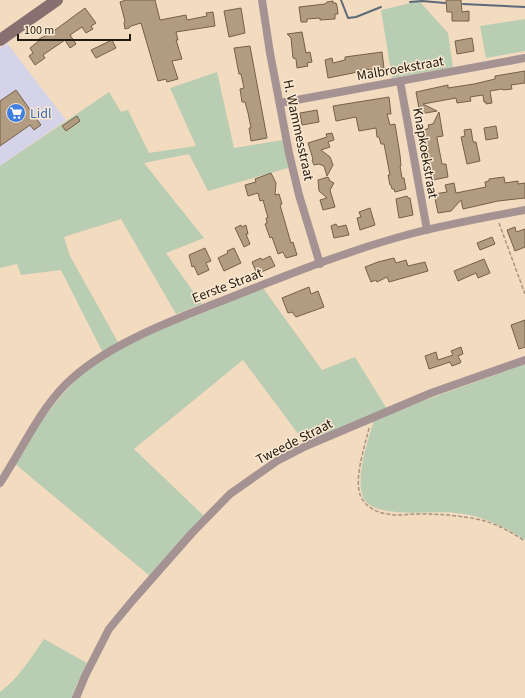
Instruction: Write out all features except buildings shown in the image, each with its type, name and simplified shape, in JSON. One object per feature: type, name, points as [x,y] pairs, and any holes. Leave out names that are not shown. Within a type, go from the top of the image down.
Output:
[{"type":"main road","points":[[0,40],[58,0]]},
{"type":"street","name":"H. Wammesstraat","points":[[262,0],[265,26],[292,166],[320,264]]},
{"type":"street","name":"Malbroekstraat","points":[[280,103],[525,58]]},
{"type":"street","name":"Knapkoekstraat","points":[[400,81],[427,230]]},
{"type":"street","name":"Eerste Straat","points":[[0,483],[41,415],[64,386],[91,363],[120,346],[176,319],[320,264],[391,240],[427,230],[525,210]]},
{"type":"street","name":"Tweede Straat","points":[[76,698],[87,670],[109,629],[192,533],[230,494],[277,461],[306,446],[431,393],[525,360]]},
{"type":"path","points":[[496,216],[525,294]]},
{"type":"path","points":[[371,419],[359,474],[359,486],[360,496],[373,510],[387,514],[451,515],[477,519],[494,524],[525,541]]},
{"type":"shaded area","points":[[7,43],[66,120],[0,166],[0,48]]},
{"type":"green space","points":[[419,1],[448,33],[453,67],[392,78],[381,10]]},
{"type":"green space","points":[[525,19],[525,51],[486,58],[480,26]]},
{"type":"green space","points":[[217,72],[234,148],[283,140],[288,168],[208,191],[189,154],[144,163],[204,238],[166,253],[202,304],[176,314],[121,219],[64,237],[70,256],[119,344],[103,353],[61,270],[21,275],[17,264],[0,268],[0,166],[109,92],[121,112],[128,110],[149,153],[196,146],[170,88]]},
{"type":"green space","points":[[263,288],[322,370],[355,357],[387,409],[305,443],[243,360],[134,449],[204,516],[150,576],[15,464],[35,429],[57,401],[83,372],[103,357],[177,321]]},
{"type":"green space","points":[[525,364],[525,540],[500,526],[474,516],[445,512],[391,511],[378,509],[369,504],[363,497],[360,479],[363,458],[374,420]]},
{"type":"green space","points":[[44,639],[87,663],[72,698],[0,698],[0,692],[18,675]]},
{"type":"waterway","points":[[341,0],[348,18],[356,17],[381,7]]},
{"type":"waterway","points":[[410,2],[422,1],[445,3]]},
{"type":"waterway","points":[[463,4],[525,7]]},
{"type":"place","name":"Lidl","points":[[16,113]]}]
